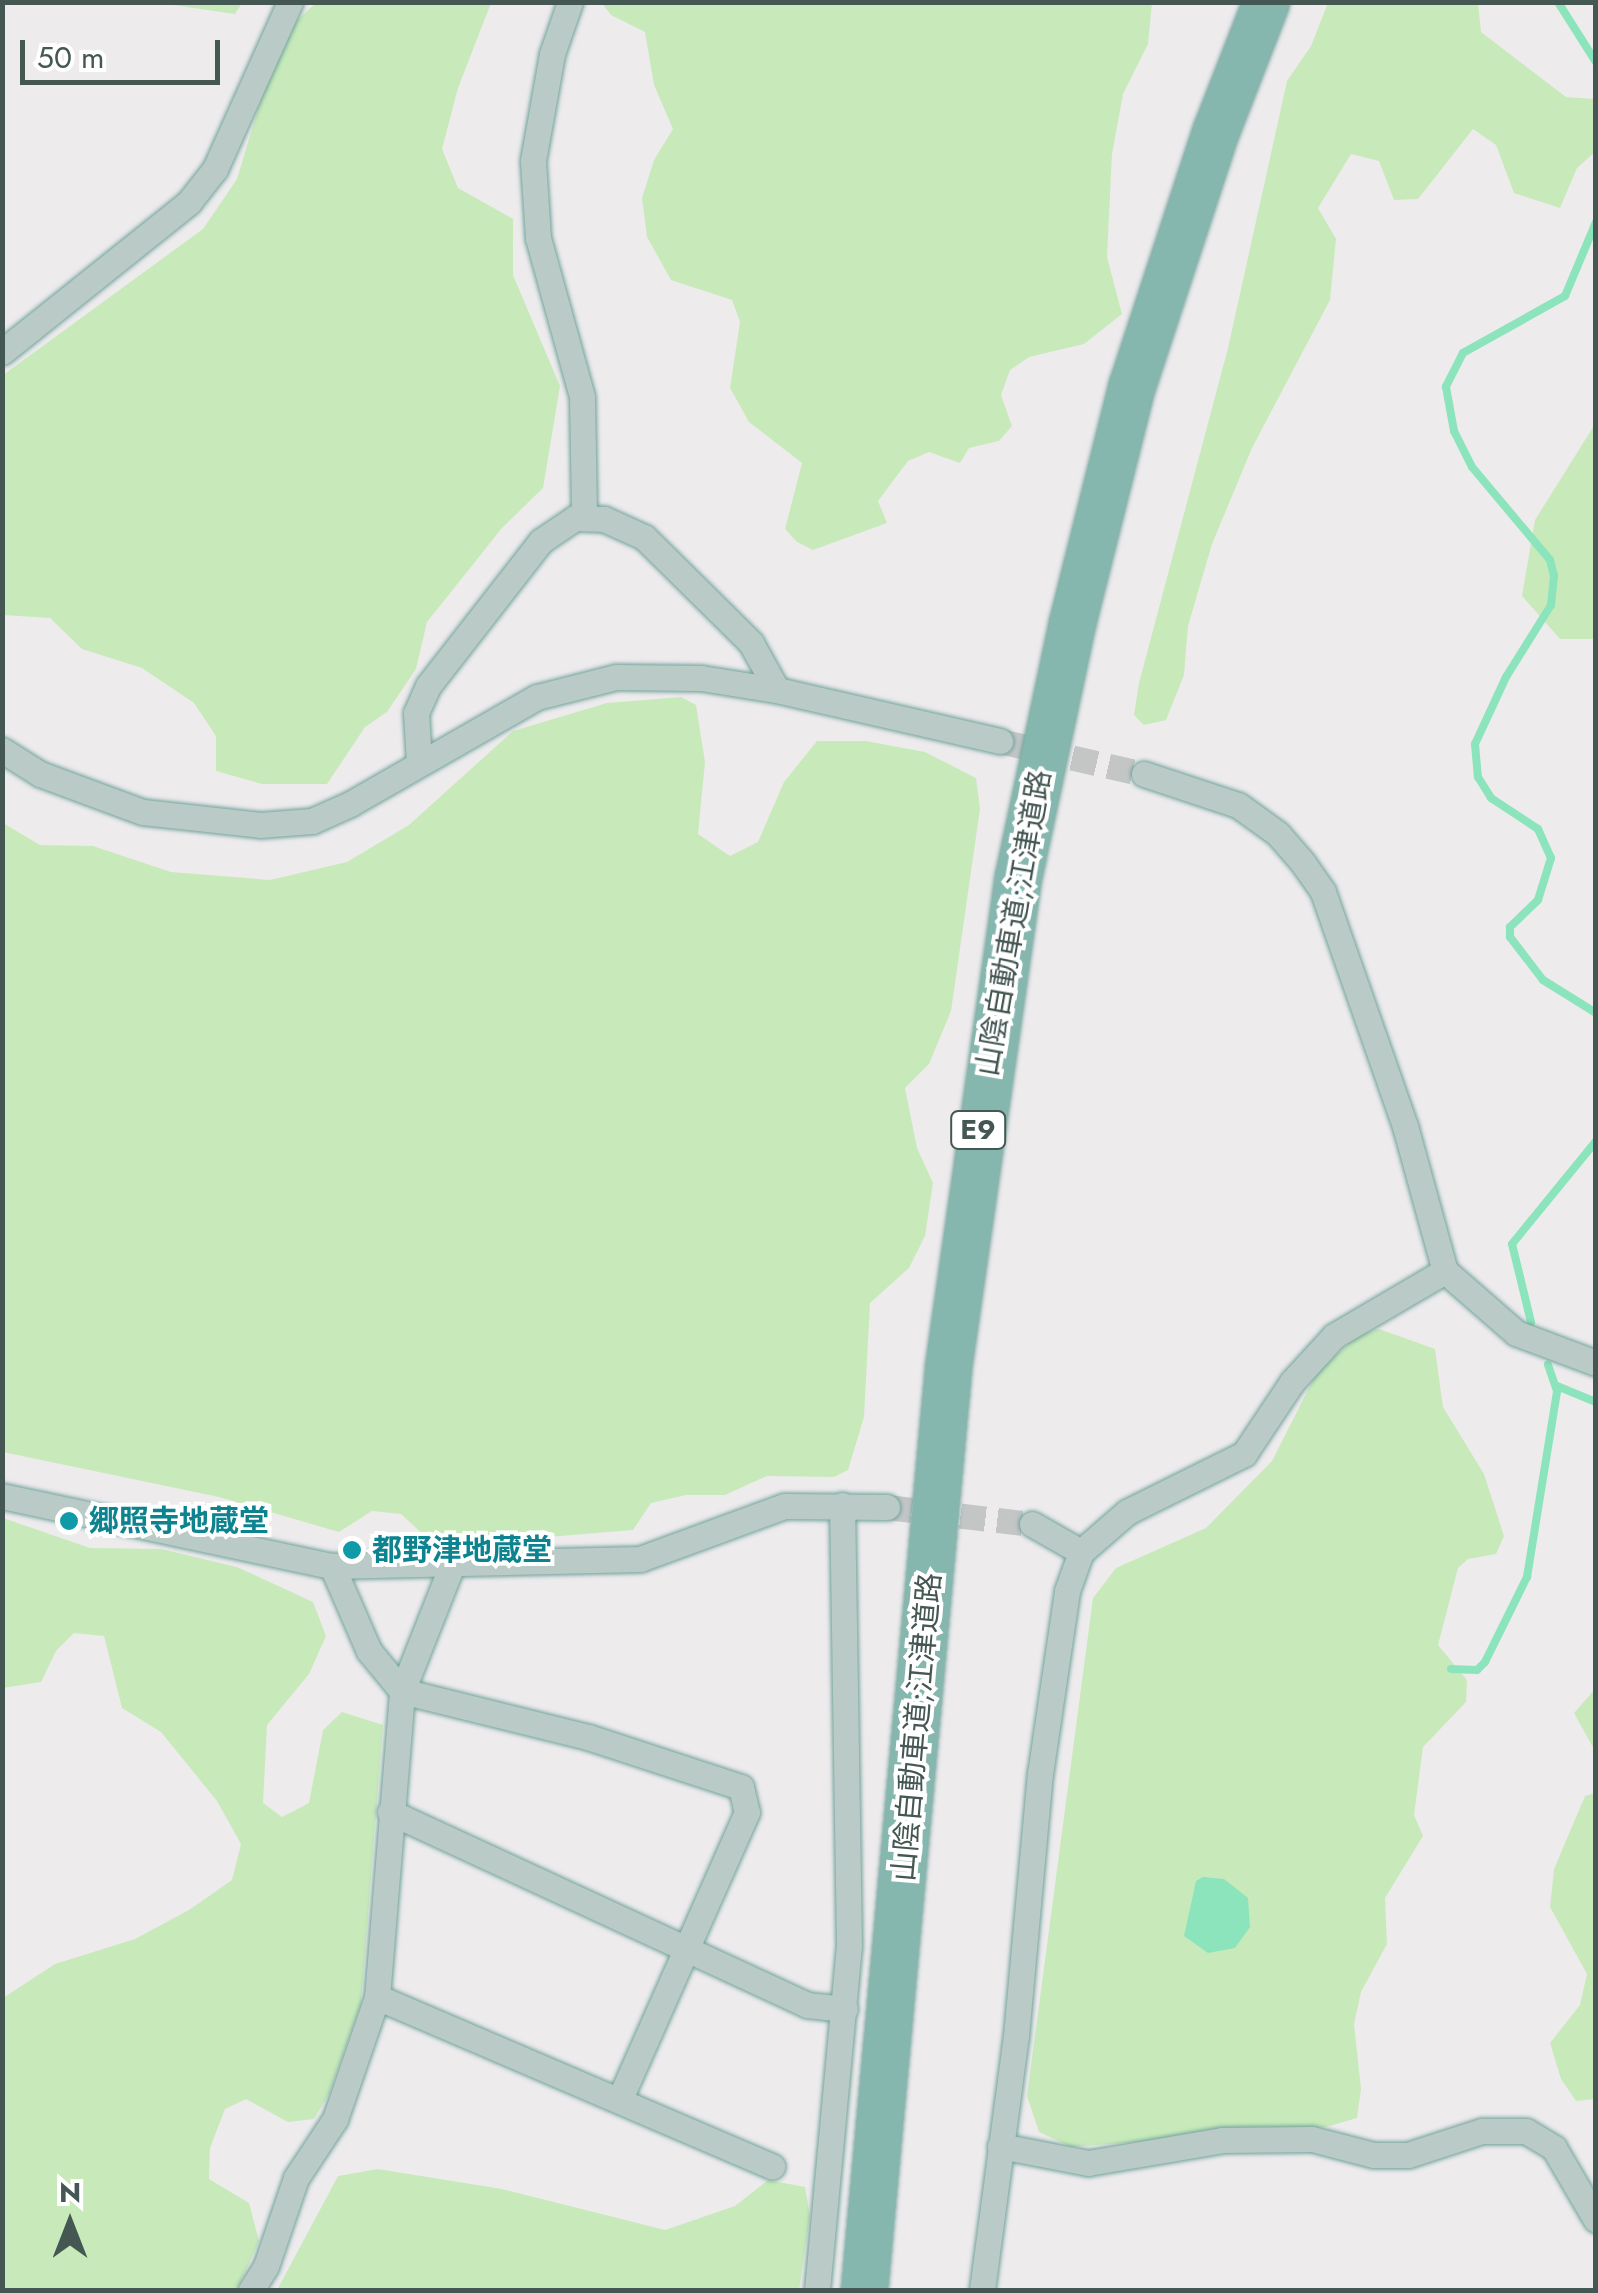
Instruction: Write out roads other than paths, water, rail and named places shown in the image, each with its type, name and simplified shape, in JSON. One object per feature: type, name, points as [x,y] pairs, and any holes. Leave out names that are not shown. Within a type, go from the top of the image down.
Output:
[{"type":"highway","name":"山陰自動車道;江津道路","points":[[864,2290],[948,1368],[1018,877],[1072,623],[1132,386],[1216,130],[1266,2]]},
{"type":"street","points":[[2,352],[189,202],[215,169],[250,78],[290,2]]},
{"type":"street","points":[[570,2],[552,54],[534,161],[538,238],[582,396],[584,516]]},
{"type":"street","points":[[419,762],[416,713],[428,686],[541,542],[584,516],[644,536],[751,643],[778,690]]},
{"type":"street","points":[[2,750],[40,774],[144,812],[260,826],[312,820],[537,697],[578,683],[659,674],[778,690],[1000,741]]},
{"type":"street","points":[[1144,774],[1238,805],[1278,834],[1323,892],[1415,1156],[1446,1271],[1516,1333],[1596,1363]]},
{"type":"street","points":[[982,2290],[1040,1774],[1067,1591],[1081,1552],[1128,1512],[1244,1454],[1292,1382],[1334,1336],[1446,1271]]},
{"type":"street","points":[[2,1496],[332,1566],[640,1559],[757,1512],[842,1505],[887,1506]]},
{"type":"street","points":[[816,2290],[845,2009],[842,1505]]},
{"type":"street","points":[[1032,1524],[1081,1552]]},
{"type":"street","points":[[250,2290],[266,2266],[296,2178],[335,2118],[377,1997],[402,1691],[452,1564]]},
{"type":"street","points":[[332,1566],[369,1652],[402,1691],[588,1738],[741,1787],[746,1812],[620,2098]]},
{"type":"street","points":[[390,1812],[807,2005],[845,2009]]},
{"type":"street","points":[[377,1997],[772,2166]]},
{"type":"street","points":[[1000,2146],[1088,2163],[1222,2140],[1312,2139],[1374,2155],[1408,2155],[1482,2131],[1526,2131],[1554,2148],[1596,2220]]},
{"type":"waterway","points":[[1558,2],[1596,62]]},
{"type":"waterway","points":[[1596,222],[1565,296],[1463,353],[1446,387],[1454,431],[1472,467],[1550,560],[1554,576],[1551,605],[1506,677],[1475,744],[1478,777],[1491,798],[1538,829],[1551,858],[1538,900],[1510,927],[1510,937],[1543,980],[1596,1013]]},
{"type":"waterway","points":[[1531,1322],[1512,1244],[1596,1141]]},
{"type":"waterway","points":[[1451,1669],[1477,1670],[1485,1662],[1527,1577],[1557,1391],[1548,1365]]},
{"type":"waterway","points":[[1557,1386],[1596,1402]]},
{"type":"tunnel","points":[[1000,741],[1144,774]]},
{"type":"tunnel","points":[[887,1507],[1032,1524]]},
{"type":"place","name":"郷照寺地蔵堂","points":[[69,1521]]},
{"type":"place","name":"都野津地蔵堂","points":[[352,1550]]}]
